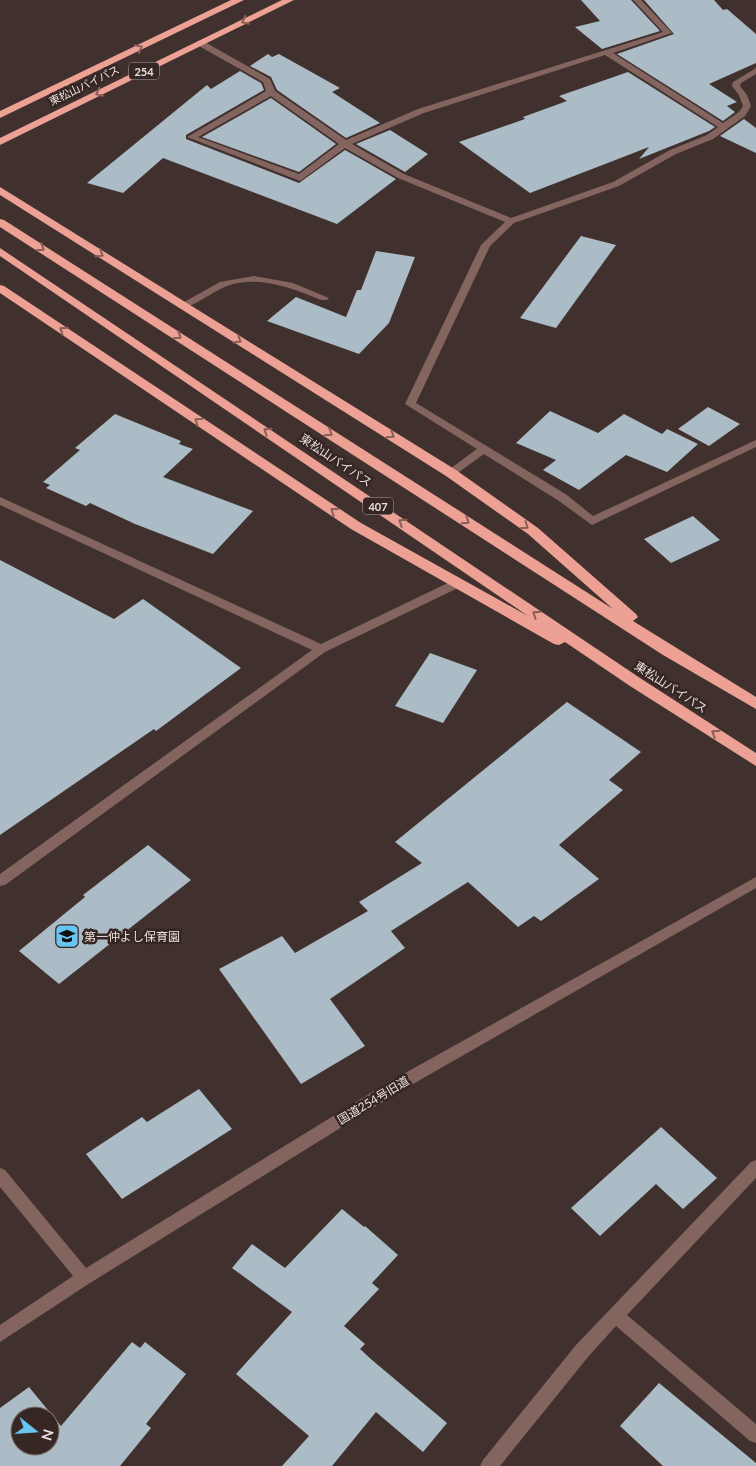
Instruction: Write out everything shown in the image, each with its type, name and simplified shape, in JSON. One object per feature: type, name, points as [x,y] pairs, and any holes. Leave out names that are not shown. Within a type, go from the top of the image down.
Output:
[{"type":"highway","name":"東松山バイパス","points":[[0,115],[239,0]]},
{"type":"highway","name":"東松山バイパス","points":[[0,142],[289,0]]},
{"type":"highway","points":[[0,190],[182,306],[451,473],[533,531],[668,650]]},
{"type":"highway","name":"東松山バイパス","points":[[0,222],[668,650],[756,704]]},
{"type":"highway","name":"東松山バイパス","points":[[0,251],[635,682],[756,760]]},
{"type":"highway","points":[[0,288],[356,526],[456,584],[635,682]]},
{"type":"street","points":[[271,92],[191,137],[300,178],[345,144],[421,111],[668,33],[637,0]]},
{"type":"street","points":[[200,43],[267,81],[271,92],[345,144],[401,176],[511,221]]},
{"type":"street","points":[[607,53],[723,127]]},
{"type":"street","points":[[756,70],[737,82],[736,86],[743,95],[747,106],[742,114],[710,137],[673,152],[616,184],[511,221],[486,245],[410,404],[562,498],[592,521],[756,443]]},
{"type":"street","points":[[182,306],[230,282],[249,279],[272,280],[301,287],[324,298]]},
{"type":"street","points":[[451,473],[484,449]]},
{"type":"street","points":[[0,501],[322,649]]},
{"type":"street","points":[[0,881],[322,649],[456,584]]},
{"type":"street","name":"国道254号旧道","points":[[0,1334],[84,1278],[387,1091],[756,882]]},
{"type":"street","points":[[489,1466],[582,1351],[756,1167]]},
{"type":"street","points":[[0,1175],[84,1278]]},
{"type":"street","points":[[615,1315],[756,1435]]},
{"type":"building","points":[[581,0],[631,0],[660,31],[602,49],[575,27],[600,21]]},
{"type":"building","points":[[644,0],[714,0],[723,10],[727,9],[756,34],[756,63],[709,84],[737,102],[727,106],[735,112],[723,121],[617,54],[674,34]]},
{"type":"building","points":[[268,54],[272,57],[279,54],[340,88],[332,92],[380,123],[346,138],[277,90],[271,77],[250,66]]},
{"type":"building","points":[[240,71],[261,83],[264,90],[186,135],[186,139],[299,183],[345,150],[396,179],[337,224],[163,158],[123,193],[87,183],[207,85],[211,89]]},
{"type":"building","points":[[628,72],[715,127],[639,159],[649,147],[530,193],[459,142],[525,119],[523,117],[567,101],[559,96]]},
{"type":"building","points":[[271,98],[336,144],[299,172],[202,137]]},
{"type":"building","points":[[744,119],[756,128],[756,153],[720,136]]},
{"type":"building","points":[[390,130],[428,154],[405,172],[356,144]]},
{"type":"building","points":[[581,236],[616,245],[556,328],[520,318]]},
{"type":"building","points":[[376,251],[415,257],[389,323],[359,354],[267,321],[296,297],[346,317],[357,290],[361,290]]},
{"type":"building","points":[[708,407],[740,424],[709,446],[678,429]]},
{"type":"building","points":[[550,411],[598,433],[624,414],[662,434],[667,429],[698,444],[667,472],[626,455],[579,490],[543,470],[556,460],[516,443]]},
{"type":"building","points":[[115,414],[181,441],[179,444],[193,449],[163,477],[253,511],[213,554],[135,524],[90,503],[86,506],[46,488],[50,485],[43,482],[80,450],[75,448]]},
{"type":"building","points":[[693,516],[720,540],[671,563],[644,539]]},
{"type":"building","points":[[0,560],[114,619],[143,599],[241,668],[156,731],[154,729],[0,835]]},
{"type":"building","points":[[430,653],[477,670],[443,723],[395,706]]},
{"type":"building","points":[[567,702],[641,752],[609,780],[623,790],[559,845],[599,879],[541,921],[534,916],[518,927],[468,882],[391,931],[405,948],[330,999],[365,1046],[301,1084],[219,969],[282,936],[295,953],[368,911],[359,902],[422,863],[395,842]]},
{"type":"building","points":[[148,845],[191,880],[59,984],[19,951],[85,897],[83,895]]},
{"type":"building","points":[[199,1089],[232,1129],[122,1199],[86,1154],[142,1117],[147,1122]]},
{"type":"building","points":[[661,1127],[717,1178],[683,1209],[656,1184],[600,1236],[571,1208]]},
{"type":"building","points":[[342,1209],[398,1255],[372,1283],[379,1289],[344,1326],[365,1344],[360,1349],[447,1423],[423,1452],[376,1412],[332,1466],[282,1466],[309,1436],[236,1374],[292,1312],[232,1268],[252,1244],[285,1268]]},
{"type":"building","points":[[132,1342],[140,1348],[145,1342],[186,1374],[146,1424],[151,1428],[120,1466],[0,1466],[0,1408],[29,1387],[45,1406],[10,1406],[10,1456],[60,1456],[60,1425],[61,1426]]},
{"type":"building","points":[[659,1383],[756,1463],[756,1466],[663,1466],[620,1426]]},
{"type":"place","name":"第一仲よし保育園","points":[[67,936]]}]
